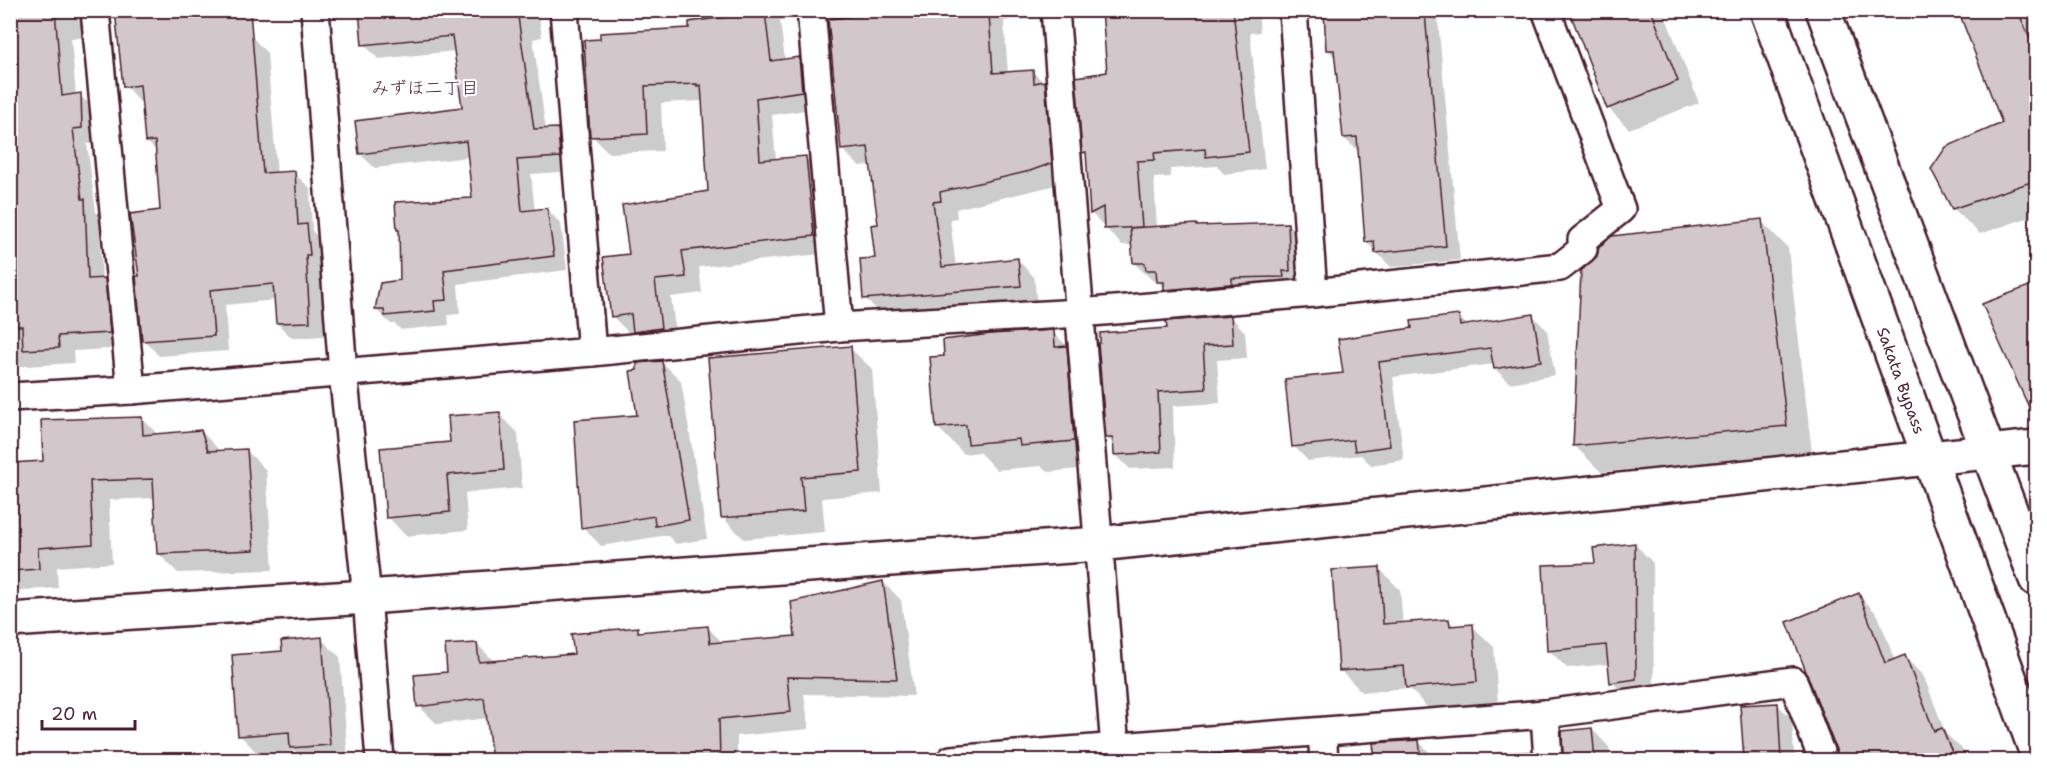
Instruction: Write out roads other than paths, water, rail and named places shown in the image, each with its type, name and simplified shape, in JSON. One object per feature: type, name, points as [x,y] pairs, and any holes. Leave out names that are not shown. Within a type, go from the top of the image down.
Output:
[{"type":"main road","name":"Sakata Bypass","points":[[1767,10],[2037,751]]},
{"type":"main road","points":[[1823,10],[2037,579]]},
{"type":"main road","points":[[10,620],[367,597],[1098,544],[2037,447]]},
{"type":"street","points":[[95,10],[130,390]]},
{"type":"street","points":[[315,10],[343,372],[367,597],[380,760]]},
{"type":"street","points":[[564,10],[591,352]]},
{"type":"street","points":[[811,10],[839,327]]},
{"type":"street","points":[[1055,10],[1115,754]]},
{"type":"street","points":[[1293,10],[1313,293]]},
{"type":"street","points":[[10,397],[130,390],[591,352],[839,327],[1080,313],[1313,293],[1560,267],[1583,249],[1582,240],[1621,209],[1546,10]]},
{"type":"street","points":[[951,760],[1115,754],[1322,732],[1545,714],[1793,681],[1823,760]]},
{"type":"street","points":[[1545,714],[1548,760]]},
{"type":"street","points":[[1322,732],[1324,760]]},
{"type":"district","name":"みずほ二丁目","points":[[425,88]]}]
